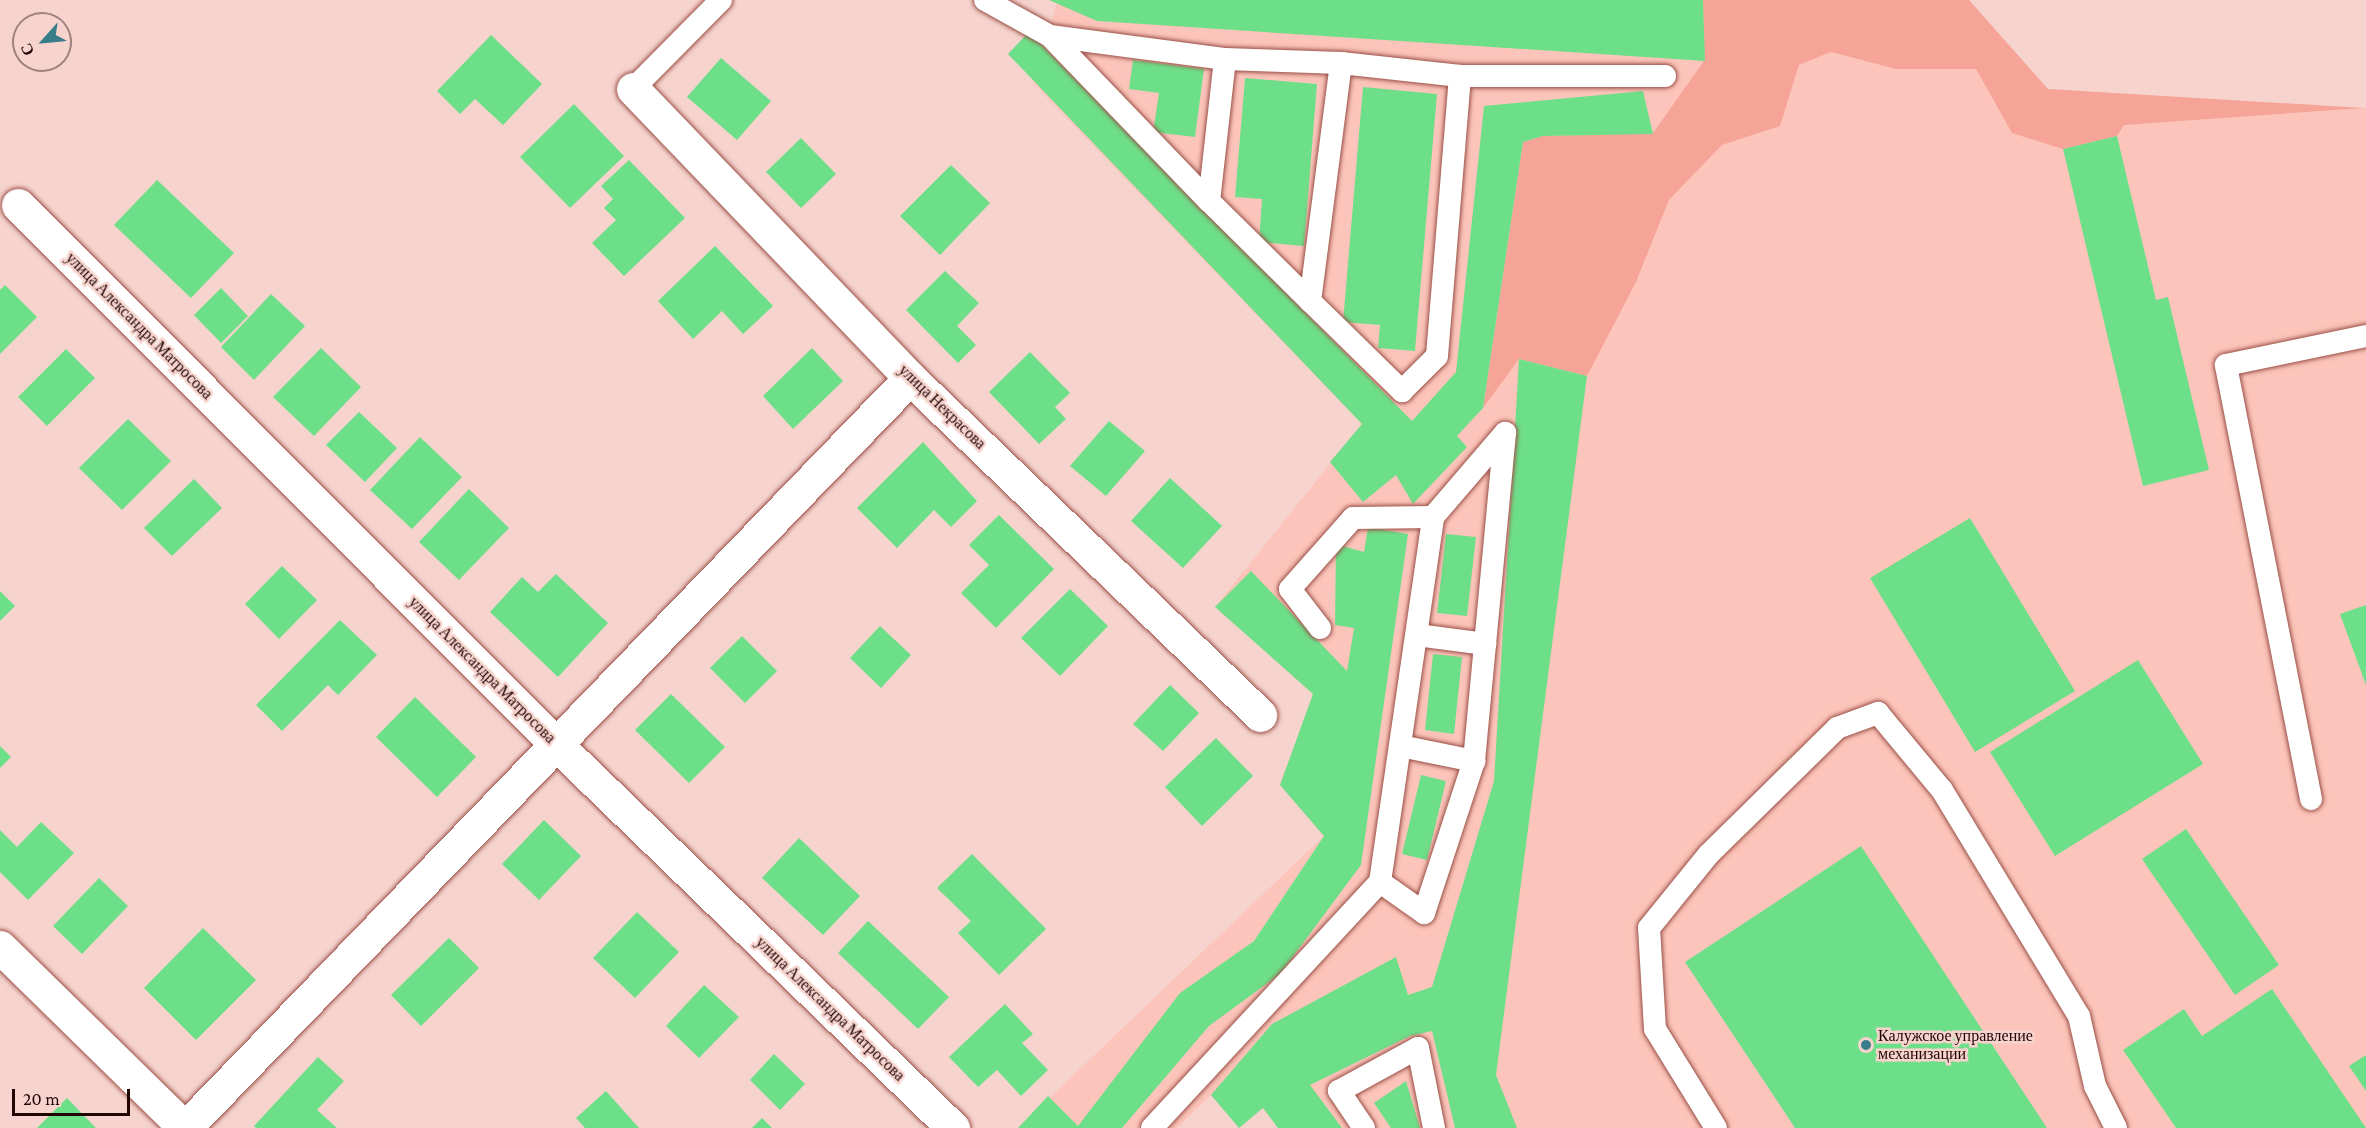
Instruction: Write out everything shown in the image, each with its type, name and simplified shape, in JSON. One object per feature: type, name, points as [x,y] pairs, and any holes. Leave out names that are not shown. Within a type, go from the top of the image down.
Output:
[{"type":"street","name":"улица Некрасова","points":[[633,89],[910,378],[1260,715]]},
{"type":"street","name":"улица Александра Матросова","points":[[18,205],[555,743],[953,1128]]},
{"type":"street","points":[[0,947],[185,1128],[910,378]]},
{"type":"lane","points":[[633,89],[721,0]]},
{"type":"lane","points":[[985,0],[1050,36],[1209,201],[1402,391],[1437,356],[1460,76]]},
{"type":"lane","points":[[1050,36],[1225,59],[1341,63],[1460,76],[1665,76]]},
{"type":"lane","points":[[1209,201],[1225,59]]},
{"type":"lane","points":[[1310,301],[1341,63]]},
{"type":"lane","points":[[2311,799],[2226,365],[2366,336]]},
{"type":"lane","points":[[1152,1128],[1380,882],[1433,517],[1505,433],[1474,761],[1424,913],[1380,882]]},
{"type":"lane","points":[[1320,627],[1290,589],[1353,518],[1433,517]]},
{"type":"lane","points":[[1417,635],[1485,644]]},
{"type":"lane","points":[[1716,1128],[1655,1029],[1649,928],[1709,854],[1837,728],[1878,713],[1942,790],[2079,1016],[2095,1086],[2116,1128]]},
{"type":"lane","points":[[1400,746],[1474,761]]},
{"type":"lane","points":[[1364,1128],[1338,1091],[1418,1048],[1434,1128]]},
{"type":"shaded area","points":[[1058,0],[1703,0],[1705,61],[1653,134],[1543,136],[1636,282],[1669,200],[1722,145],[1780,126],[1799,65],[1831,52],[1896,69],[1976,69],[2012,133],[2366,108],[2366,1128],[1278,1128],[1263,1108],[1239,1128],[1211,1095],[1177,1128],[1018,1128],[1324,836],[1280,785],[1313,694],[1215,607],[1362,424],[1033,83]]},
{"type":"shaded area","points":[[1703,0],[1969,0],[2048,89],[2365,108],[2124,125],[2117,136],[2063,149],[2012,133],[1976,69],[1896,69],[1831,52],[1799,65],[1780,126],[1722,145],[1669,200],[1636,282],[1587,376],[1519,359],[1483,408],[1523,142],[1543,136],[1653,133],[1704,61]]},
{"type":"building","points":[[1049,0],[1703,0],[1705,61],[1097,21]]},
{"type":"building","points":[[1029,32],[1412,421],[1456,372],[1484,106],[1643,91],[1653,134],[1543,136],[1523,142],[1483,408],[1457,436],[1467,447],[1413,504],[1396,475],[1363,502],[1330,462],[1362,424],[1008,54]]},
{"type":"building","points":[[491,35],[542,84],[503,125],[475,99],[460,114],[437,91]]},
{"type":"building","points":[[721,58],[771,101],[737,140],[687,97]]},
{"type":"building","points":[[1133,60],[1204,69],[1195,137],[1153,132],[1159,93],[1129,89]]},
{"type":"building","points":[[1245,78],[1317,84],[1304,246],[1259,242],[1262,199],[1235,197]]},
{"type":"building","points":[[1363,87],[1437,94],[1415,351],[1378,348],[1380,325],[1343,322]]},
{"type":"building","points":[[574,104],[624,156],[570,208],[520,157]]},
{"type":"building","points":[[2117,136],[2156,300],[2168,297],[2209,470],[2143,486],[2063,149]]},
{"type":"building","points":[[801,138],[836,174],[801,208],[766,172]]},
{"type":"building","points":[[629,160],[685,218],[624,276],[592,243],[616,220],[604,208],[613,199],[601,186]]},
{"type":"building","points":[[951,165],[990,203],[940,255],[900,216]]},
{"type":"building","points":[[157,180],[234,253],[191,298],[114,225]]},
{"type":"building","points":[[715,246],[773,306],[743,334],[722,311],[693,339],[658,301]]},
{"type":"building","points":[[945,271],[979,303],[957,326],[976,345],[958,363],[906,310]]},
{"type":"building","points":[[5,285],[37,317],[0,354],[0,290]]},
{"type":"building","points":[[221,288],[248,316],[221,343],[194,315]]},
{"type":"building","points":[[271,294],[305,326],[254,380],[221,347]]},
{"type":"building","points":[[321,348],[361,387],[314,436],[273,397]]},
{"type":"building","points":[[812,348],[843,381],[793,429],[763,396]]},
{"type":"building","points":[[66,349],[95,378],[47,426],[18,397]]},
{"type":"building","points":[[1030,352],[1070,393],[1055,407],[1066,419],[1039,444],[989,392]]},
{"type":"building","points":[[1519,359],[1587,376],[1496,1075],[1517,1128],[1455,1128],[1432,1031],[1410,1036],[1310,1085],[1342,1128],[1278,1128],[1263,1108],[1239,1128],[1211,1095],[1272,1024],[1396,957],[1408,995],[1432,987],[1494,781]]},
{"type":"building","points":[[359,412],[397,448],[365,482],[326,445]]},
{"type":"building","points":[[128,419],[171,461],[122,510],[79,468]]},
{"type":"building","points":[[1109,421],[1145,451],[1106,496],[1070,466]]},
{"type":"building","points":[[420,437],[462,477],[412,529],[370,490]]},
{"type":"building","points":[[923,442],[977,501],[951,527],[934,510],[897,548],[857,508]]},
{"type":"building","points":[[1170,478],[1222,526],[1183,568],[1131,521]]},
{"type":"building","points":[[194,479],[222,508],[172,556],[144,528]]},
{"type":"building","points":[[469,489],[509,528],[459,580],[419,542]]},
{"type":"building","points":[[999,515],[1054,569],[996,628],[961,593],[989,565],[969,545]]},
{"type":"building","points":[[1970,518],[2075,691],[1975,752],[1870,578]]},
{"type":"building","points":[[1368,527],[1408,534],[1361,865],[1280,974],[1209,1026],[1122,1128],[1018,1128],[1048,1096],[1078,1126],[1180,993],[1254,941],[1324,836],[1280,785],[1313,694],[1215,607],[1251,571],[1347,671],[1354,628],[1335,625],[1336,544],[1364,552]]},
{"type":"building","points":[[1446,534],[1476,537],[1467,616],[1437,613]]},
{"type":"building","points":[[282,566],[317,600],[279,639],[245,604]]},
{"type":"building","points":[[556,574],[608,623],[558,677],[490,612],[522,577],[538,592]]},
{"type":"building","points":[[1070,589],[1108,626],[1060,676],[1021,638]]},
{"type":"building","points":[[0,591],[15,606],[0,621]]},
{"type":"building","points":[[2366,605],[2366,685],[2340,614]]},
{"type":"building","points":[[340,620],[377,655],[338,695],[328,685],[282,731],[256,705]]},
{"type":"building","points":[[880,626],[911,655],[881,688],[850,658]]},
{"type":"building","points":[[742,636],[777,671],[745,703],[710,668]]},
{"type":"building","points":[[1433,654],[1462,657],[1454,734],[1425,730]]},
{"type":"building","points":[[2138,660],[2203,764],[2055,856],[1990,752]]},
{"type":"building","points":[[1170,685],[1199,713],[1163,751],[1133,724]]},
{"type":"building","points":[[671,694],[725,747],[689,783],[635,730]]},
{"type":"building","points":[[415,697],[476,757],[437,797],[376,737]]},
{"type":"building","points":[[1216,738],[1253,776],[1202,826],[1165,787]]},
{"type":"building","points":[[0,746],[11,757],[0,768]]},
{"type":"building","points":[[1421,775],[1446,781],[1427,860],[1402,854]]},
{"type":"building","points":[[544,820],[581,856],[539,900],[502,864]]},
{"type":"building","points":[[41,822],[74,853],[28,900],[0,872],[0,830],[17,847]]},
{"type":"building","points":[[2186,829],[2279,965],[2235,995],[2142,859]]},
{"type":"building","points":[[799,838],[860,896],[823,935],[762,878]]},
{"type":"building","name":"Калужское управление механизации","points":[[1861,846],[2047,1128],[1795,1128],[1685,962]]},
{"type":"building","points":[[972,854],[1046,929],[999,975],[958,933],[971,921],[937,888]]},
{"type":"building","points":[[99,878],[128,906],[82,954],[53,926]]},
{"type":"building","points":[[637,912],[679,952],[635,998],[593,958]]},
{"type":"building","points":[[868,921],[949,997],[918,1029],[838,953]]},
{"type":"building","points":[[203,928],[256,980],[196,1040],[144,988]]},
{"type":"building","points":[[449,938],[479,968],[421,1026],[391,995]]},
{"type":"building","points":[[704,985],[739,1017],[699,1058],[666,1026]]},
{"type":"building","points":[[2272,989],[2366,1128],[2176,1128],[2123,1050],[2184,1009],[2202,1036]]},
{"type":"building","points":[[1005,1004],[1033,1034],[1022,1043],[1048,1070],[1021,1096],[997,1070],[978,1087],[949,1057]]},
{"type":"building","points":[[774,1054],[805,1084],[780,1110],[750,1080]]},
{"type":"building","points":[[2366,1055],[2366,1091],[2349,1066]]},
{"type":"building","points":[[318,1057],[344,1081],[317,1110],[337,1128],[256,1128],[254,1126]]},
{"type":"building","points":[[1406,1081],[1420,1128],[1391,1128],[1374,1103]]},
{"type":"building","points":[[606,1091],[639,1128],[585,1128],[576,1118]]},
{"type":"building","points":[[67,1098],[96,1128],[37,1128]]},
{"type":"building","points":[[762,1118],[772,1128],[752,1128]]},
{"type":"place","name":"Калужское управление механизации","points":[[1866,1045]]}]
